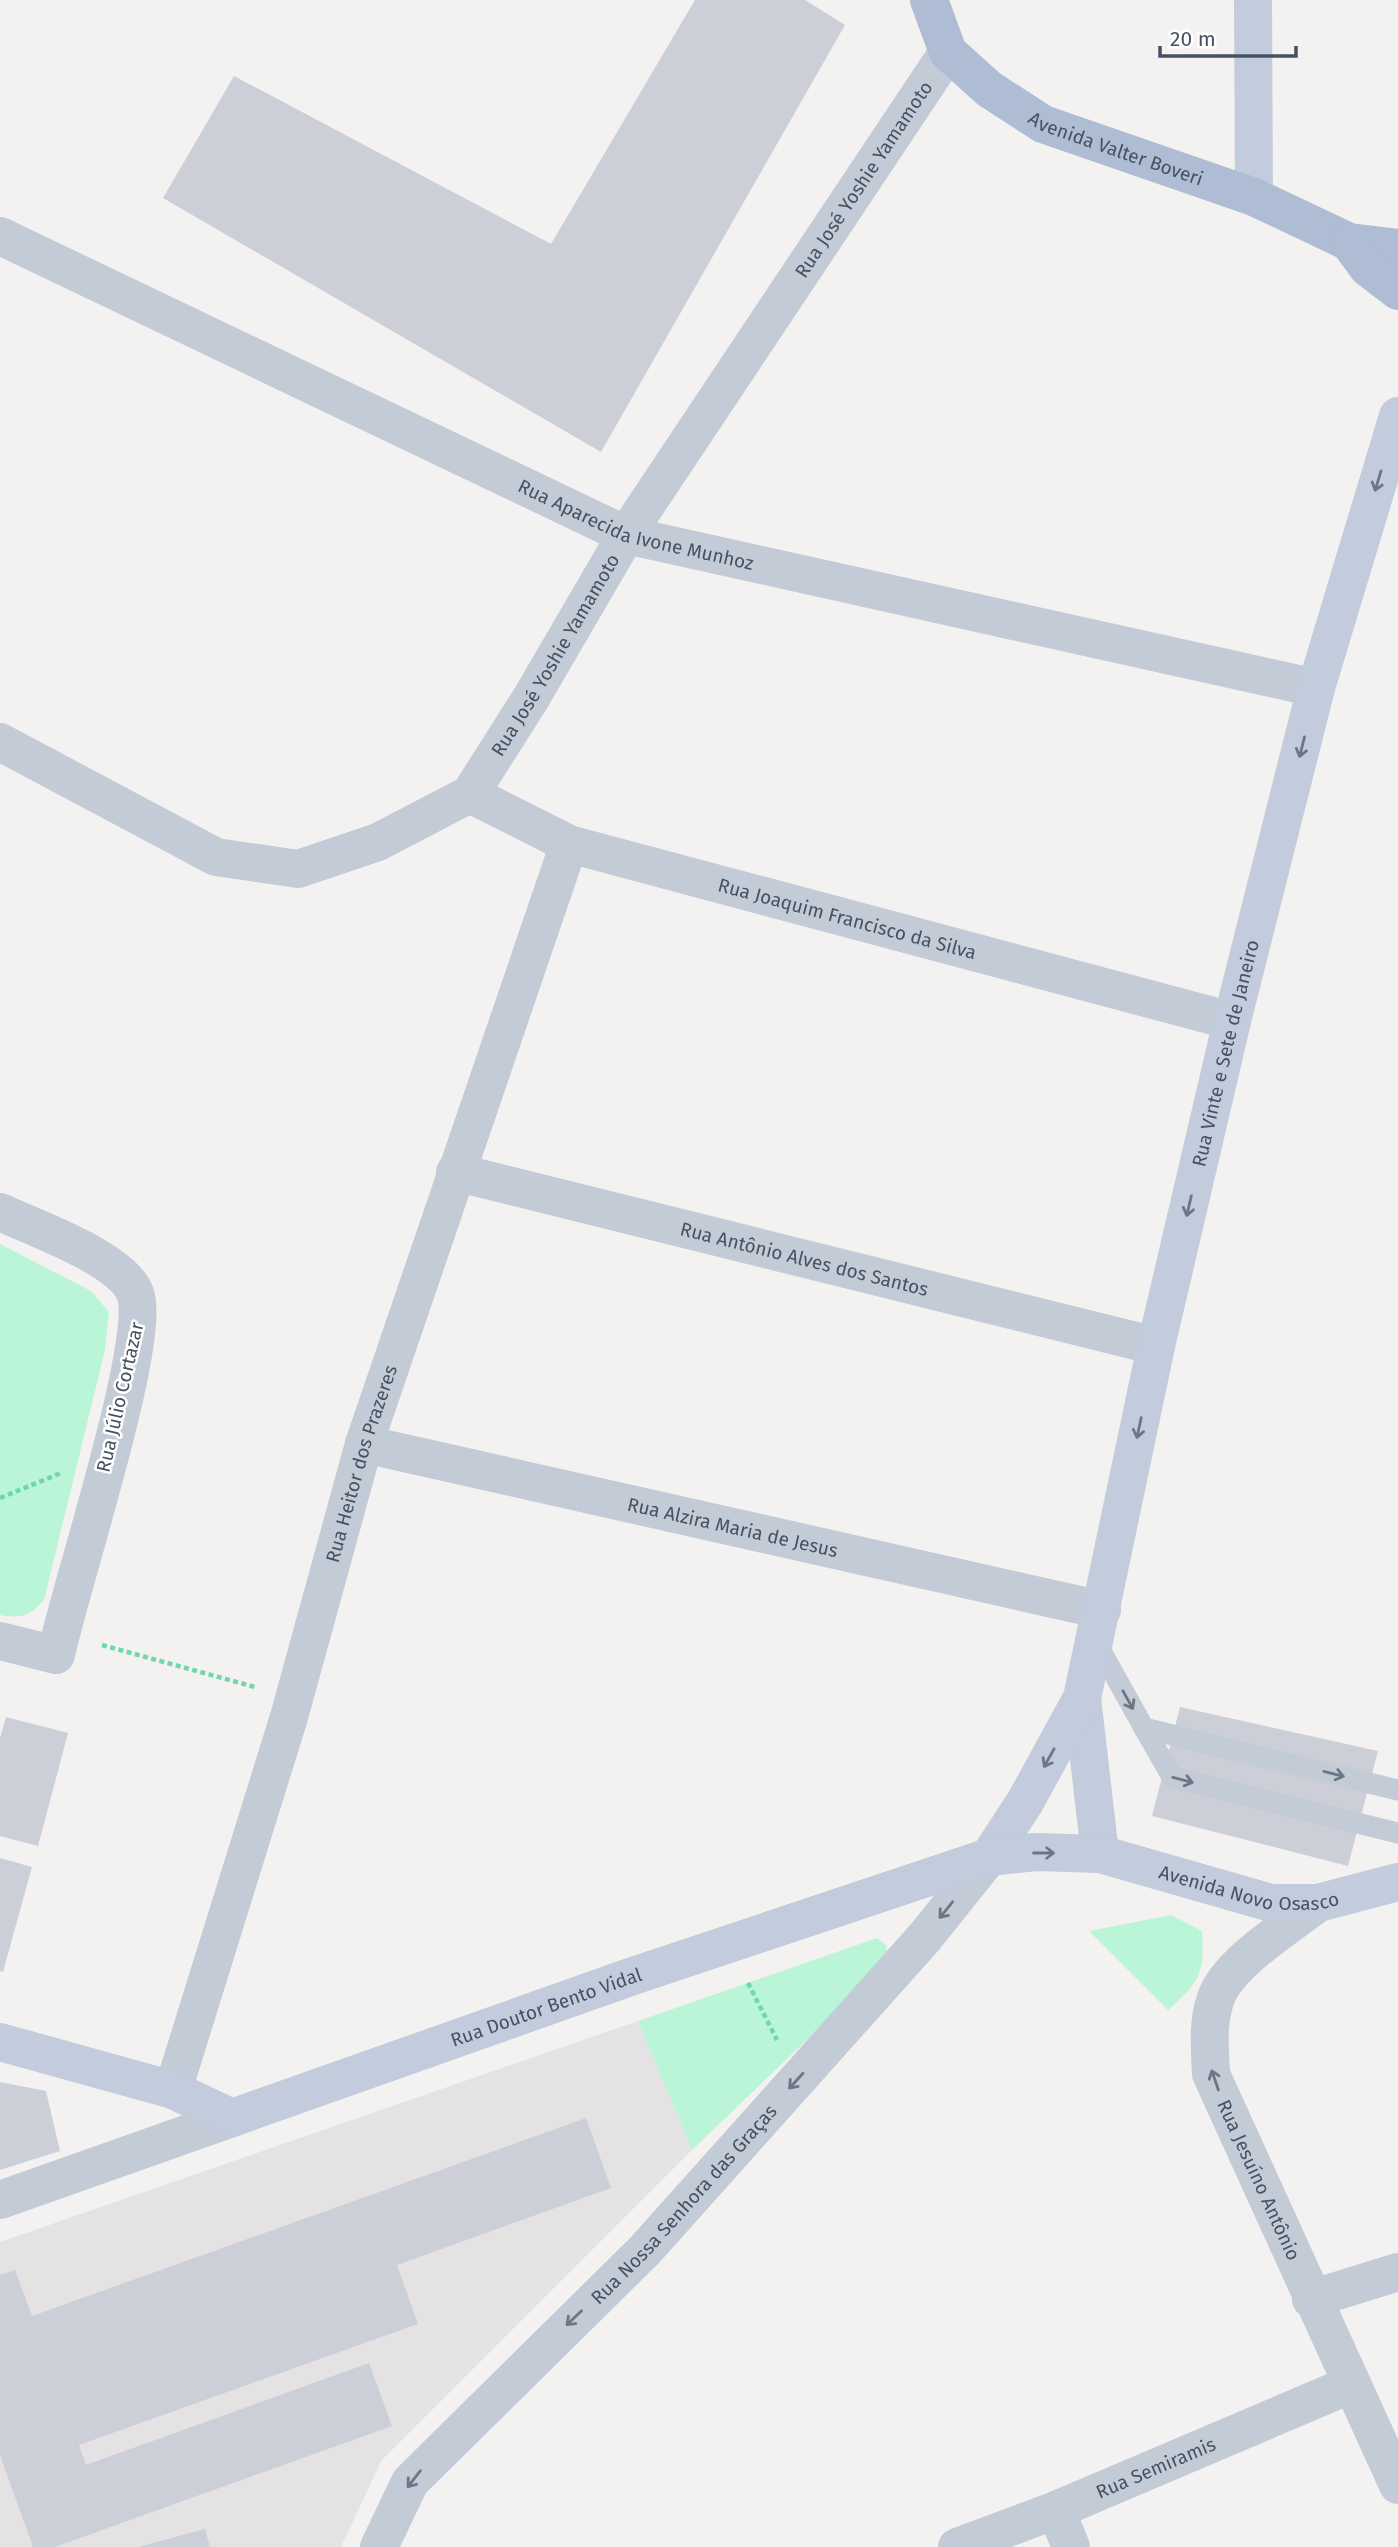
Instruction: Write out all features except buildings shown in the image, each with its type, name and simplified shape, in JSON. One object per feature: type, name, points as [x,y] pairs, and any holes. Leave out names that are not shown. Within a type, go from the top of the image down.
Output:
[{"type":"main road","name":"Avenida Valter Boveri","points":[[929,0],[948,52],[989,89],[1043,124],[1255,197],[1349,242],[1398,248]]},
{"type":"main road","points":[[1253,0],[1255,197]]},
{"type":"main road","name":"Avenida Valter Boveri","points":[[1349,242],[1368,268],[1395,294]]},
{"type":"main road","name":"Rua Vinte e Sete de Janeiro","points":[[989,1857],[1024,1802],[1082,1698],[1156,1346],[1232,1021],[1316,688],[1398,416]]},
{"type":"main road","name":"Rua Vinte e Sete de Janeiro","points":[[1082,1698],[1100,1854]]},
{"type":"main road","name":"Rua Doutor Bento Vidal","points":[[232,2118],[729,1944],[989,1857],[1036,1852],[1100,1854]]},
{"type":"main road","name":"Avenida Novo Osasco","points":[[1100,1854],[1271,1903],[1318,1903],[1398,1882]]},
{"type":"main road","points":[[0,2042],[173,2090],[232,2118]]},
{"type":"street","name":"Rua José Yoshie Yamamoto","points":[[470,794],[531,698],[626,535],[948,52]]},
{"type":"street","name":"Rua Aparecida Ivone Munhoz","points":[[0,236],[626,535],[1316,688]]},
{"type":"street","points":[[0,742],[216,857],[298,869],[378,842],[470,794]]},
{"type":"street","name":"Rua Joaquim Francisco da Silva","points":[[470,794],[569,844],[1232,1021]]},
{"type":"street","name":"Rua Heitor dos Prazeres","points":[[173,2090],[294,1698],[364,1444],[569,844]]},
{"type":"street","name":"Rua Antônio Alves dos Santos","points":[[455,1172],[1156,1346]]},
{"type":"street","name":"Rua Júlio Cortazar","points":[[0,1212],[114,1268],[135,1292],[139,1316],[108,1454],[58,1645]]},
{"type":"street","name":"Rua Alzira Maria de Jesus","points":[[364,1444],[1098,1625]]},
{"type":"street","points":[[0,1641],[58,1645]]},
{"type":"street","name":"Rua Nossa Senhora das Graças","points":[[379,2547],[410,2482],[645,2250],[925,1937],[989,1857]]},
{"type":"street","name":"Rua Jesuíno Antônio","points":[[1318,1903],[1236,1968],[1216,1997],[1209,2029],[1211,2074],[1311,2299],[1398,2485]]},
{"type":"street","name":"Rua Doutor Bento Vidal","points":[[0,2200],[232,2118]]},
{"type":"street","points":[[1311,2299],[1398,2272]]},
{"type":"street","name":"Rua Semiramis","points":[[957,2547],[1056,2510],[1352,2384]]},
{"type":"street","points":[[1056,2510],[1071,2547]]},
{"type":"lane","points":[[1098,1625],[1144,1728],[1172,1777],[1398,1833]]},
{"type":"lane","points":[[1144,1728],[1398,1790]]},
{"type":"path","points":[[0,1498],[108,1454]]},
{"type":"path","points":[[58,1645],[294,1698]]},
{"type":"path","points":[[729,1944],[797,2081]]},
{"type":"shaded area","points":[[638,2021],[692,2150],[381,2461],[341,2547],[0,2547],[0,2242]]},
{"type":"green space","points":[[0,1244],[91,1291],[109,1312],[105,1350],[44,1600],[29,1613],[13,1617],[0,1615]]},
{"type":"green space","points":[[1171,1915],[1202,1931],[1202,1958],[1201,1968],[1193,1984],[1168,2010],[1089,1931]]},
{"type":"green space","points":[[877,1938],[886,1945],[888,1962],[692,2150],[638,2021]]}]
